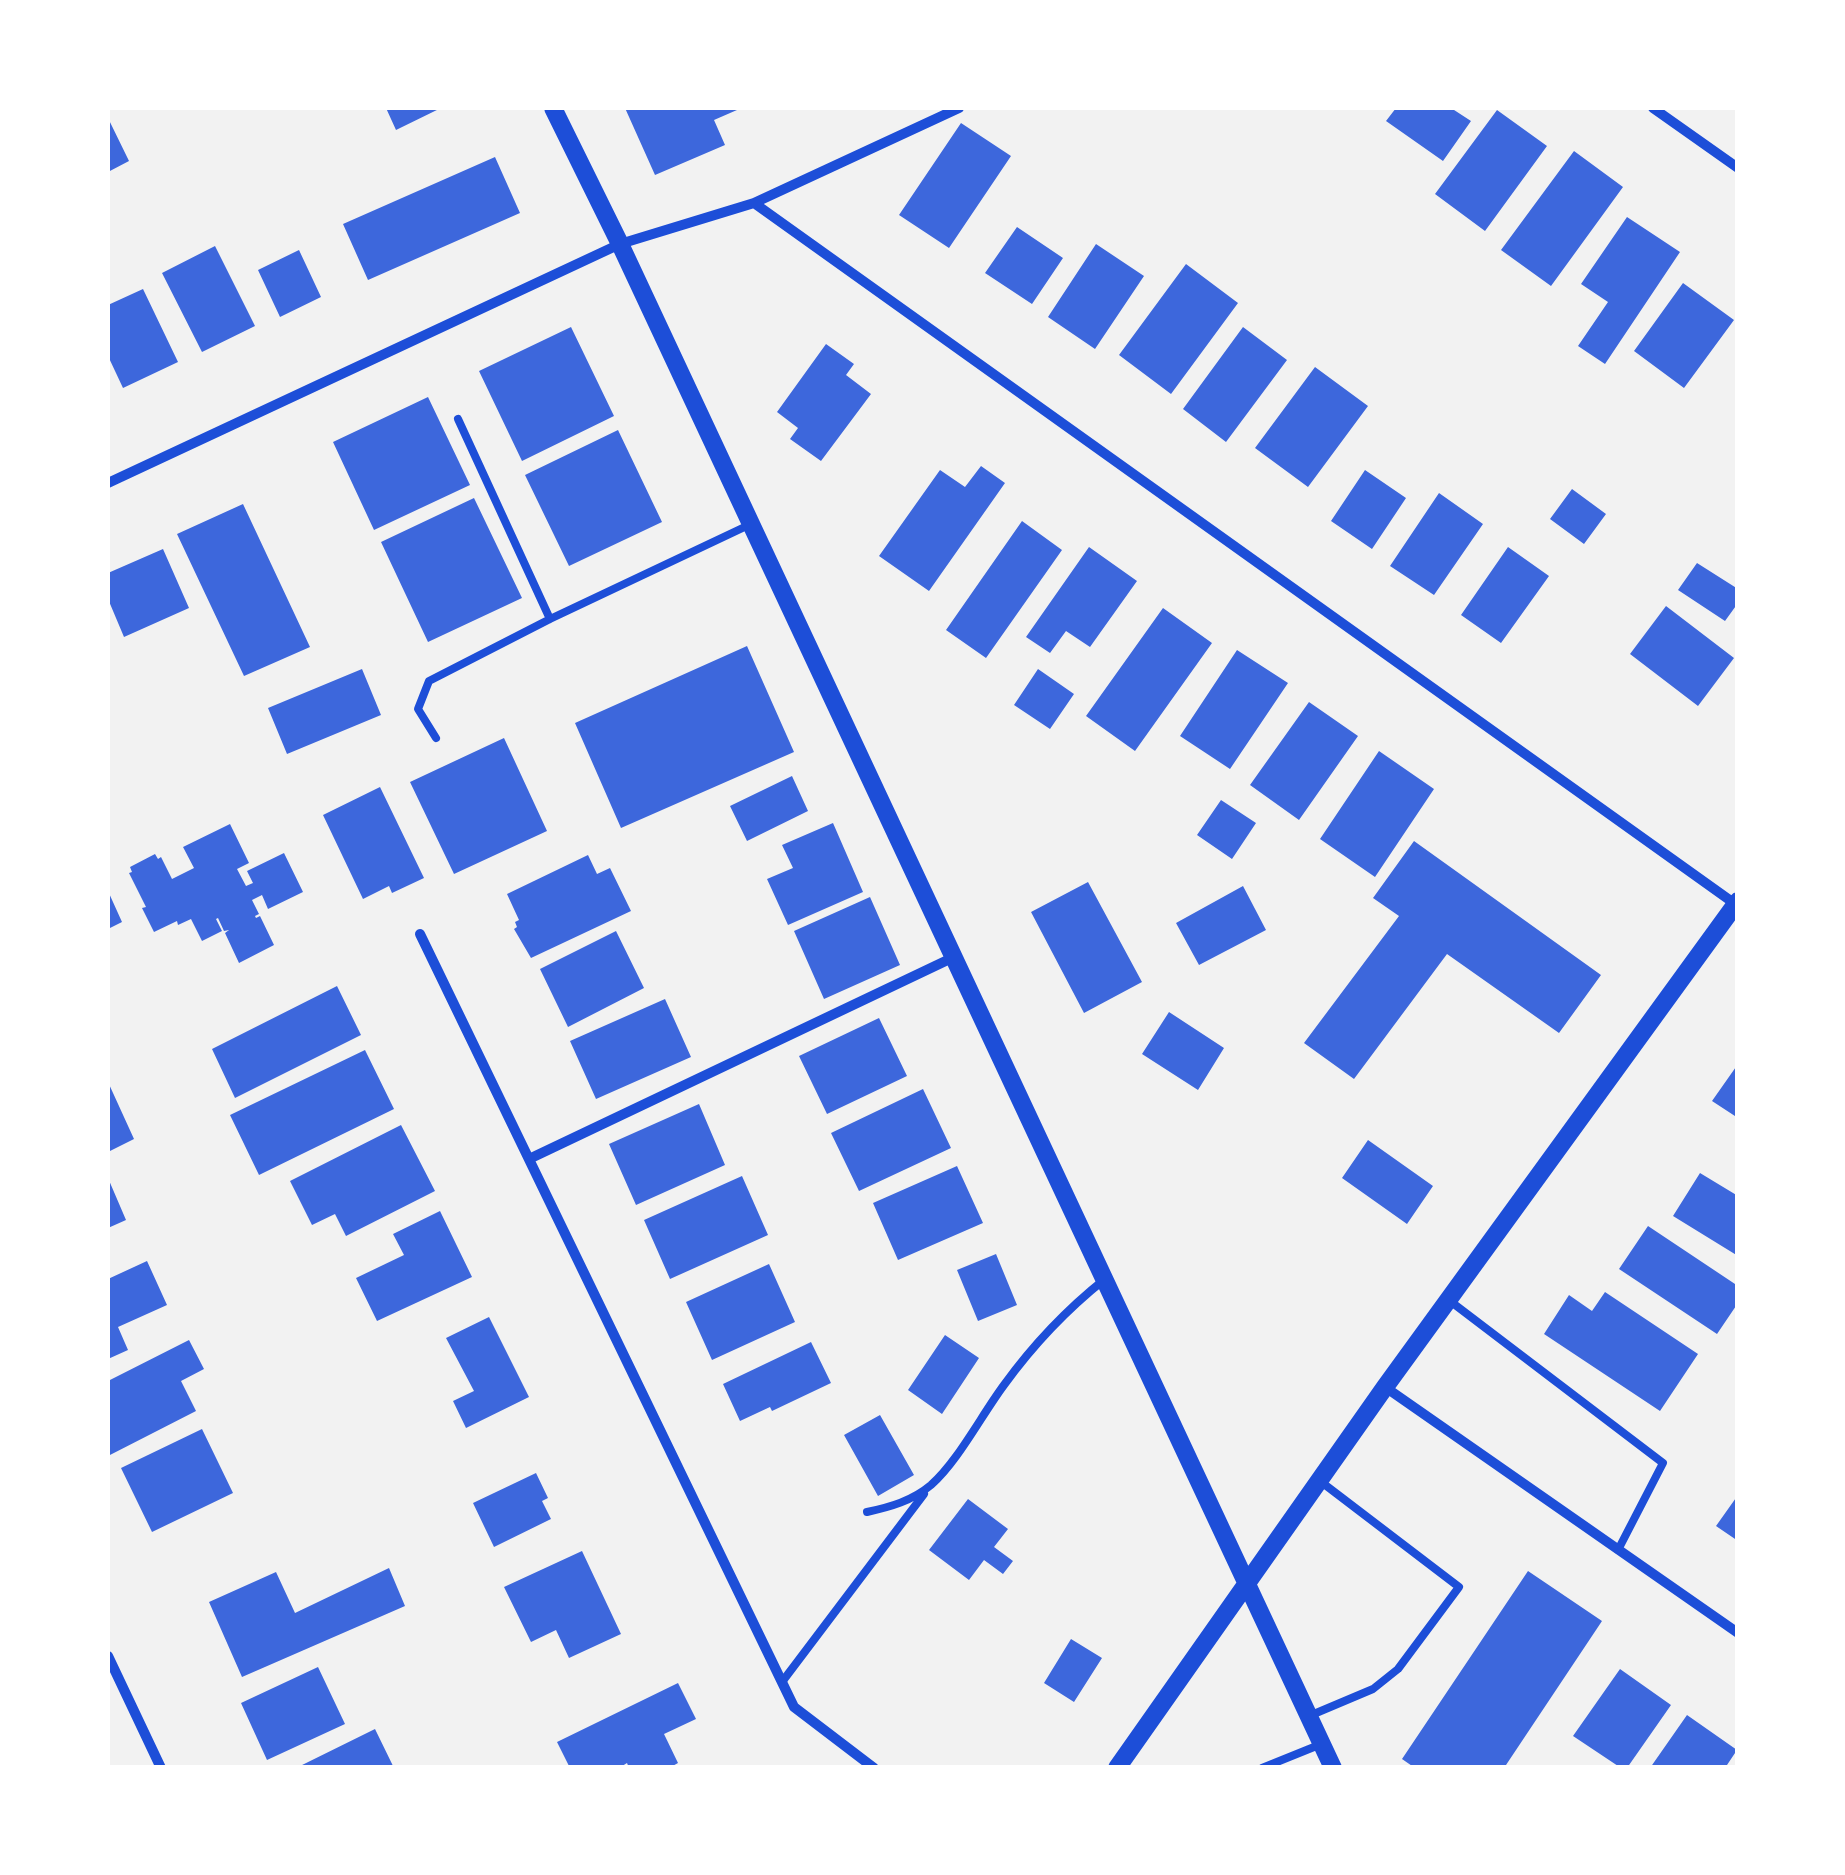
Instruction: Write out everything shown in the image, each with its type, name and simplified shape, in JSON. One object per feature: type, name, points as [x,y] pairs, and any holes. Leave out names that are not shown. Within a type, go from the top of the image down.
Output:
[{"type":"street","points":[[553,108],[752,524],[1333,1768]]},
{"type":"street","points":[[108,483],[620,244],[754,202],[959,108]]},
{"type":"street","points":[[1653,108],[1738,168]]},
{"type":"street","points":[[754,202],[1737,904],[1385,1387],[1117,1768]]},
{"type":"street","points":[[420,934],[794,1708],[874,1768]]},
{"type":"street","points":[[528,1159],[954,956]]},
{"type":"street","points":[[1385,1387],[1738,1633]]},
{"type":"street","points":[[108,1656],[160,1768]]},
{"type":"lane","points":[[458,419],[550,618]]},
{"type":"lane","points":[[436,738],[418,708],[429,681],[550,618],[752,524]]},
{"type":"lane","points":[[782,1682],[942,1474],[1006,1382],[1074,1303],[1104,1279]]},
{"type":"lane","points":[[1448,1300],[1663,1463],[1618,1550]]},
{"type":"lane","points":[[1309,1716],[1373,1689],[1398,1669],[1459,1586],[1320,1481]]},
{"type":"lane","points":[[867,1512],[912,1499],[929,1487]]},
{"type":"lane","points":[[1262,1768],[1282,1764],[1322,1744]]},
{"type":"building","points":[[386,108],[441,108],[396,130]]},
{"type":"building","points":[[625,108],[737,110],[714,120],[725,145],[655,175]]},
{"type":"building","points":[[1396,108],[1451,108],[1471,121],[1443,161],[1386,121]]},
{"type":"building","points":[[1497,110],[1547,146],[1485,231],[1435,194]]},
{"type":"building","points":[[108,118],[129,161],[108,172]]},
{"type":"building","points":[[961,123],[1011,156],[949,248],[899,215]]},
{"type":"building","points":[[1574,151],[1623,187],[1551,286],[1501,250]]},
{"type":"building","points":[[495,157],[520,213],[368,280],[343,224]]},
{"type":"building","points":[[1627,217],[1680,252],[1605,364],[1578,346],[1608,302],[1581,284]]},
{"type":"building","points":[[1017,227],[1063,258],[1032,304],[985,273]]},
{"type":"building","points":[[1096,244],[1144,276],[1095,349],[1048,317]]},
{"type":"building","points":[[215,246],[255,326],[202,352],[162,273]]},
{"type":"building","points":[[299,250],[321,297],[280,317],[258,270]]},
{"type":"building","points":[[1186,264],[1238,303],[1171,394],[1119,355]]},
{"type":"building","points":[[1683,283],[1734,320],[1684,388],[1634,351]]},
{"type":"building","points":[[143,289],[178,362],[123,388],[108,356],[108,305]]},
{"type":"building","points":[[571,327],[614,416],[522,461],[479,371]]},
{"type":"building","points":[[1243,327],[1287,360],[1226,442],[1183,409]]},
{"type":"building","points":[[826,344],[854,364],[846,375],[871,394],[821,461],[790,439],[798,428],[777,412]]},
{"type":"building","points":[[1315,367],[1368,406],[1308,487],[1255,448]]},
{"type":"building","points":[[428,397],[470,485],[374,530],[333,442]]},
{"type":"building","points":[[618,430],[662,522],[569,566],[525,475]]},
{"type":"building","points":[[981,466],[1005,483],[929,591],[879,556],[940,470],[965,487]]},
{"type":"building","points":[[1365,470],[1406,498],[1372,549],[1331,521]]},
{"type":"building","points":[[1572,489],[1606,514],[1584,544],[1550,519]]},
{"type":"building","points":[[1439,493],[1483,524],[1434,595],[1390,566]]},
{"type":"building","points":[[474,498],[522,598],[428,642],[381,542]]},
{"type":"building","points":[[243,504],[310,647],[244,676],[177,534]]},
{"type":"building","points":[[1022,521],[1062,550],[986,658],[946,630]]},
{"type":"building","points":[[1089,547],[1137,581],[1090,647],[1066,631],[1050,653],[1026,637]]},
{"type":"building","points":[[1508,547],[1549,576],[1501,643],[1461,615]]},
{"type":"building","points":[[163,549],[189,608],[124,637],[108,599],[108,573]]},
{"type":"building","points":[[1697,563],[1738,589],[1738,603],[1725,621],[1678,590]]},
{"type":"building","points":[[1666,606],[1734,658],[1698,706],[1630,654]]},
{"type":"building","points":[[1163,608],[1212,643],[1135,751],[1086,716]]},
{"type":"building","points":[[747,646],[794,752],[621,828],[575,723]]},
{"type":"building","points":[[1237,650],[1288,683],[1230,769],[1180,736]]},
{"type":"building","points":[[362,669],[381,715],[287,754],[268,708]]},
{"type":"building","points":[[1038,669],[1074,694],[1050,729],[1014,705]]},
{"type":"building","points":[[1309,702],[1358,736],[1299,820],[1250,785]]},
{"type":"building","points":[[504,738],[547,831],[454,874],[410,782]]},
{"type":"building","points":[[1379,751],[1434,789],[1375,877],[1320,839]]},
{"type":"building","points":[[792,776],[808,811],[747,841],[730,806]]},
{"type":"building","points":[[380,787],[424,878],[392,893],[389,886],[363,899],[323,815]]},
{"type":"building","points":[[1221,800],[1256,823],[1232,859],[1197,835]]},
{"type":"building","points":[[833,823],[863,892],[788,925],[767,879],[793,868],[782,845]]},
{"type":"building","points":[[230,824],[249,863],[237,869],[246,886],[253,883],[247,871],[284,853],[303,892],[268,909],[262,895],[252,900],[259,914],[255,916],[260,916],[274,945],[239,963],[225,933],[229,930],[224,931],[218,918],[222,931],[202,941],[191,919],[154,932],[129,873],[130,867],[155,854],[158,859],[161,857],[172,879],[194,868],[183,847]]},
{"type":"building","points":[[1414,841],[1601,975],[1559,1033],[1447,954],[1354,1079],[1304,1043],[1399,916],[1373,898]]},
{"type":"building","points":[[588,855],[597,874],[610,868],[631,911],[531,958],[514,929],[519,920],[507,894]]},
{"type":"building","points":[[1088,882],[1142,982],[1084,1013],[1031,912]]},
{"type":"building","points":[[1243,886],[1266,930],[1199,965],[1176,923]]},
{"type":"building","points":[[108,891],[122,922],[108,929]]},
{"type":"building","points":[[870,897],[900,965],[824,999],[794,931]]},
{"type":"building","points":[[616,931],[644,988],[568,1027],[540,969]]},
{"type":"building","points":[[337,986],[361,1035],[235,1098],[212,1049]]},
{"type":"building","points":[[665,999],[691,1057],[596,1099],[570,1041]]},
{"type":"building","points":[[1169,1012],[1224,1048],[1198,1090],[1142,1054]]},
{"type":"building","points":[[879,1018],[907,1076],[827,1114],[799,1056]]},
{"type":"building","points":[[365,1050],[394,1109],[259,1175],[230,1115]]},
{"type":"building","points":[[1738,1064],[1738,1118],[1712,1101]]},
{"type":"building","points":[[108,1082],[134,1139],[108,1152]]},
{"type":"building","points":[[923,1089],[951,1148],[859,1191],[831,1133]]},
{"type":"building","points":[[699,1104],[725,1165],[636,1205],[609,1144]]},
{"type":"building","points":[[401,1125],[435,1191],[346,1236],[335,1214],[312,1225],[290,1181]]},
{"type":"building","points":[[1368,1140],[1433,1186],[1407,1224],[1342,1178]]},
{"type":"building","points":[[957,1166],[983,1223],[898,1260],[873,1203]]},
{"type":"building","points":[[1700,1173],[1738,1196],[1738,1256],[1673,1216]]},
{"type":"building","points":[[742,1176],[768,1235],[670,1279],[644,1220]]},
{"type":"building","points":[[108,1178],[126,1220],[108,1228]]},
{"type":"building","points":[[440,1211],[472,1277],[377,1321],[356,1278],[404,1255],[393,1234]]},
{"type":"building","points":[[1648,1226],[1738,1286],[1738,1303],[1717,1334],[1619,1269]]},
{"type":"building","points":[[996,1254],[1017,1305],[978,1321],[957,1270]]},
{"type":"building","points":[[147,1261],[167,1305],[118,1327],[128,1350],[108,1359],[108,1279]]},
{"type":"building","points":[[769,1264],[795,1322],[712,1360],[686,1302]]},
{"type":"building","points":[[1605,1292],[1698,1354],[1660,1411],[1544,1334],[1569,1295],[1592,1311]]},
{"type":"building","points":[[489,1317],[529,1397],[466,1428],[453,1401],[474,1391],[446,1338]]},
{"type":"building","points":[[945,1335],[979,1358],[942,1414],[908,1390]]},
{"type":"building","points":[[189,1340],[204,1369],[181,1381],[196,1411],[108,1456],[108,1381]]},
{"type":"building","points":[[811,1342],[831,1383],[772,1411],[770,1407],[740,1421],[723,1384]]},
{"type":"building","points":[[880,1415],[914,1475],[878,1496],[844,1435]]},
{"type":"building","points":[[202,1429],[233,1493],[152,1532],[121,1468]]},
{"type":"building","points":[[536,1473],[548,1498],[542,1501],[551,1519],[494,1547],[473,1503]]},
{"type":"building","points":[[1738,1495],[1738,1541],[1716,1526]]},
{"type":"building","points":[[968,1499],[1008,1529],[994,1547],[1013,1561],[1003,1574],[984,1560],[969,1580],[929,1550]]},
{"type":"building","points":[[582,1551],[621,1634],[569,1658],[556,1630],[531,1642],[504,1587]]},
{"type":"building","points":[[389,1568],[405,1606],[242,1677],[209,1602],[276,1572],[295,1613]]},
{"type":"building","points":[[1528,1571],[1602,1621],[1504,1768],[1415,1768],[1402,1759]]},
{"type":"building","points":[[1071,1639],[1102,1658],[1074,1702],[1044,1683]]},
{"type":"building","points":[[318,1667],[345,1724],[267,1760],[241,1703]]},
{"type":"building","points":[[1620,1669],[1671,1705],[1627,1768],[1621,1768],[1573,1736]]},
{"type":"building","points":[[678,1683],[696,1719],[664,1734],[678,1763],[669,1768],[629,1768],[627,1763],[619,1768],[570,1768],[557,1742]]},
{"type":"building","points":[[1687,1715],[1737,1750],[1725,1768],[1650,1768]]},
{"type":"building","points":[[375,1729],[394,1768],[296,1768]]}]
